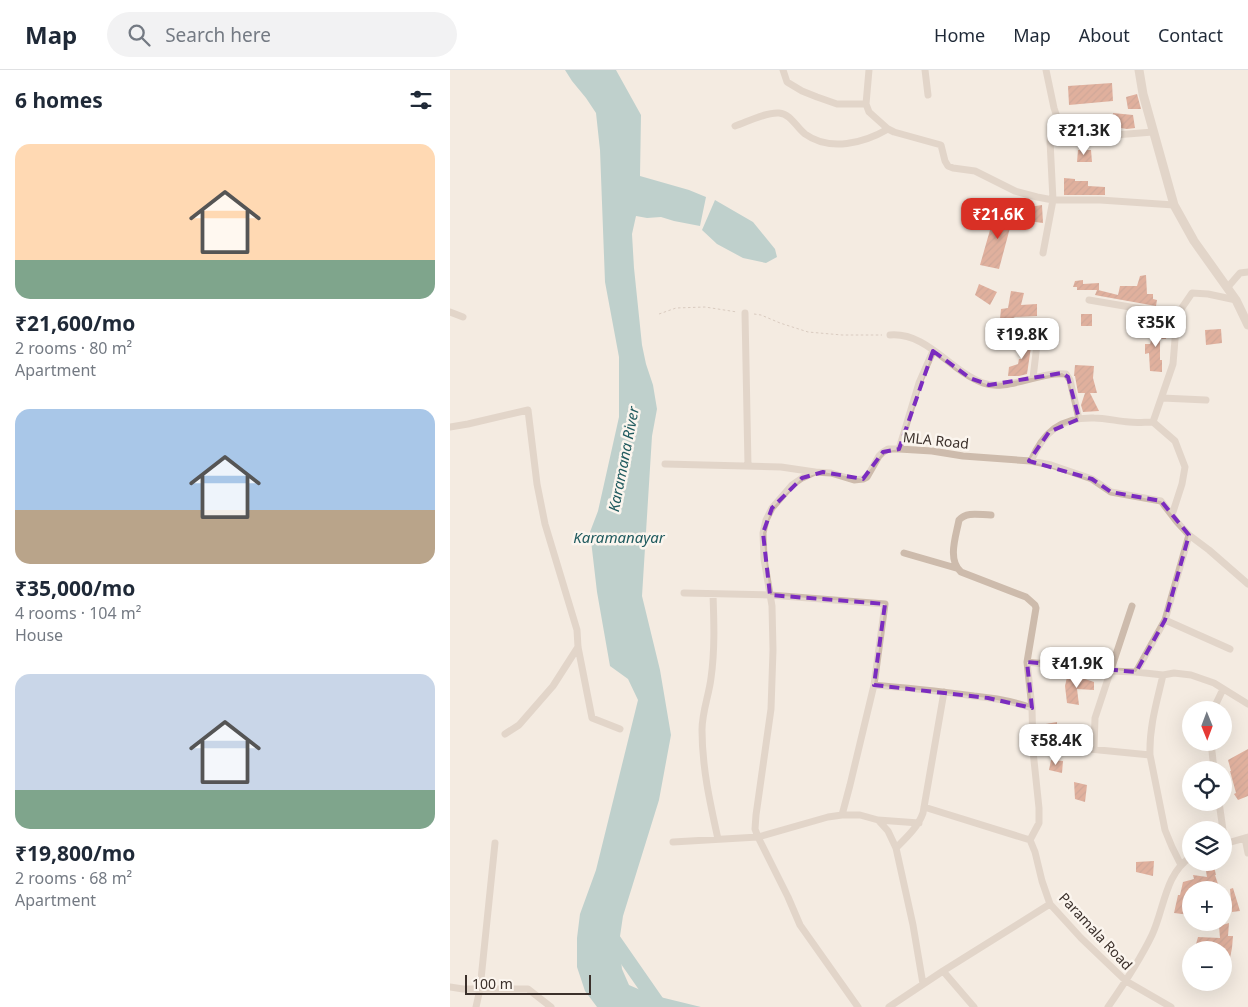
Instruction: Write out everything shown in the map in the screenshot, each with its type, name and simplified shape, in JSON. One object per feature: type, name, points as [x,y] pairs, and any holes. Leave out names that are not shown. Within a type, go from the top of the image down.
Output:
[{"type":"street","points":[[783,70],[788,82],[817,98],[837,104],[866,104]]},
{"type":"street","points":[[869,70],[866,104],[869,112],[894,132],[942,145],[945,161],[948,166],[975,171],[1015,191],[1053,200],[1100,200],[1174,205]]},
{"type":"street","points":[[925,70],[928,95]]},
{"type":"street","points":[[1043,253],[1053,200],[1050,141],[1064,138],[1054,108],[1046,70]]},
{"type":"street","points":[[1139,70],[1143,94],[1174,205],[1194,241],[1236,300],[1248,325]]},
{"type":"street","points":[[735,126],[771,113],[780,113],[788,116],[804,133],[816,140],[834,144],[849,144],[866,139],[876,136],[888,128]]},
{"type":"street","points":[[1102,136],[1153,132]]},
{"type":"street","points":[[1228,288],[1240,274],[1248,272]]},
{"type":"street","points":[[1153,422],[1173,364],[1177,315],[1192,293],[1208,294],[1236,300]]},
{"type":"street","points":[[1089,300],[1177,315]]},
{"type":"street","points":[[450,312],[463,317]]},
{"type":"street","points":[[746,313],[748,466]]},
{"type":"street","points":[[1016,322],[1038,327],[1033,378]]},
{"type":"street","points":[[890,334],[907,336],[928,346],[970,378],[989,385],[1000,385],[1062,373],[1066,374],[1070,380],[1079,419]]},
{"type":"street","points":[[899,449],[919,383],[933,351]]},
{"type":"street","points":[[1162,398],[1206,400]]},
{"type":"street","points":[[450,427],[528,410],[537,484],[545,524],[576,630],[592,718],[620,730]]},
{"type":"street","points":[[1030,462],[1042,440],[1049,432],[1058,426],[1079,419],[1094,418],[1130,422],[1153,422],[1175,441],[1185,467],[1182,484],[1172,515]]},
{"type":"street","name":"MLA Road","points":[[816,472],[831,473],[854,480],[863,480],[867,477],[879,456],[888,449],[932,451],[1051,466],[1092,479],[1111,492],[1161,501],[1189,535],[1248,584]]},
{"type":"street","points":[[665,464],[781,467],[816,472]]},
{"type":"street","points":[[816,472],[792,485],[772,508],[763,532],[764,559],[772,606],[773,650],[771,709],[755,829],[800,925],[858,1007]]},
{"type":"street","points":[[956,568],[954,552],[959,520],[967,514],[991,515]]},
{"type":"street","points":[[1136,672],[1165,620],[1189,535]]},
{"type":"street","points":[[904,553],[956,568],[961,572],[1026,597],[1036,608],[1027,662],[1032,708],[1032,752],[1039,823],[1030,840],[924,807]]},
{"type":"street","points":[[684,593],[770,595],[885,604],[874,685],[842,814]]},
{"type":"street","points":[[714,594],[712,668],[702,730],[706,782],[718,839]]},
{"type":"street","points":[[1094,749],[1095,718],[1132,606]]},
{"type":"street","points":[[1165,620],[1230,649]]},
{"type":"street","points":[[504,734],[519,725],[553,686],[578,647]]},
{"type":"street","points":[[1027,662],[1110,671],[1191,675],[1214,683],[1248,704]]},
{"type":"street","points":[[1108,1007],[1126,982],[1152,934],[1171,881],[1182,865],[1165,830],[1150,755],[1152,720],[1162,674]]},
{"type":"street","points":[[874,685],[1016,702],[1032,708]]},
{"type":"street","points":[[1217,701],[1223,689]]},
{"type":"street","points":[[896,848],[919,823],[924,807],[944,692]]},
{"type":"street","points":[[1032,752],[1056,748],[1094,749],[1150,755]]},
{"type":"street","points":[[673,842],[758,837],[842,814],[860,814],[878,820],[919,823]]},
{"type":"street","points":[[878,820],[888,831],[896,848],[914,925],[923,984]]},
{"type":"street","points":[[1232,841],[1246,838],[1248,853]]},
{"type":"street","name":"Paramala Road","points":[[1030,840],[1050,904],[1126,982],[1171,1007]]},
{"type":"street","points":[[476,1007],[480,989],[495,843]]},
{"type":"street","points":[[889,1007],[1050,904]]},
{"type":"street","points":[[943,971],[974,1007]]},
{"type":"street","points":[[450,987],[463,989],[528,988],[551,1007]]},
{"type":"path","points":[[659,314],[676,308],[705,307],[761,315],[808,332],[890,334]]},
{"type":"highlighted area","points":[[933,351],[970,378],[989,385],[1062,373],[1068,377],[1079,419],[1049,432],[1029,461],[1092,479],[1111,492],[1161,501],[1189,535],[1165,620],[1136,672],[1027,662],[1032,708],[988,698],[874,685],[885,604],[770,595],[763,533],[772,508],[802,478],[823,472],[863,479],[883,452],[899,449]]},
{"type":"water","name":"Karamanayar","points":[[565,70],[616,70],[641,115],[640,176],[689,190],[706,197],[700,226],[661,217],[647,218],[636,216],[632,234],[642,345],[653,385],[657,409],[652,436],[642,596],[660,670],[671,735],[659,800],[623,916],[619,943],[622,969],[629,985],[652,995],[701,1007],[597,1007],[585,991],[577,967],[577,938],[580,914],[596,870],[638,700],[628,679],[610,666],[597,592],[590,532],[598,511],[619,417],[619,357],[605,282],[600,150],[596,113]]},
{"type":"water","points":[[715,200],[753,222],[775,249],[777,257],[766,263],[743,258],[717,244],[702,230]]},
{"type":"building","points":[[1112,83],[1113,101],[1069,105],[1068,86]]},
{"type":"building","points":[[1137,94],[1141,109],[1128,109],[1126,97]]},
{"type":"building","points":[[1113,113],[1133,115],[1135,128],[1115,127]]},
{"type":"building","points":[[1078,150],[1091,150],[1092,162],[1077,162]]},
{"type":"building","points":[[1064,178],[1075,179],[1075,181],[1088,181],[1088,186],[1105,187],[1105,195],[1064,195]]},
{"type":"building","points":[[1042,205],[1043,223],[1028,221],[1029,207]]},
{"type":"building","points":[[998,211],[1020,218],[1018,226],[1011,224],[999,269],[980,265],[992,223],[994,223]]},
{"type":"building","points":[[1146,275],[1147,294],[1153,294],[1153,299],[1157,300],[1156,306],[1095,295],[1097,290],[1077,290],[1077,287],[1073,287],[1075,281],[1083,280],[1083,284],[1099,283],[1098,290],[1118,295],[1120,286],[1137,286],[1140,276]]},
{"type":"building","points":[[979,284],[997,292],[990,305],[975,295]]},
{"type":"building","points":[[1011,291],[1024,293],[1021,305],[1037,304],[1037,316],[1015,317],[1011,322],[1000,319],[1001,309],[1008,308]]},
{"type":"building","points":[[1081,314],[1092,314],[1092,326],[1081,326]]},
{"type":"building","points":[[1155,325],[1168,325],[1166,339],[1160,339],[1162,372],[1150,371],[1149,353],[1145,354],[1145,344],[1150,344]]},
{"type":"building","points":[[1221,329],[1222,343],[1206,345],[1205,330]]},
{"type":"building","points":[[1031,336],[1027,374],[1008,376],[1009,367],[1018,364],[1019,359],[1021,359],[1020,346],[1025,346],[1022,338]]},
{"type":"building","points":[[1075,365],[1094,366],[1093,378],[1097,393],[1090,393],[1099,411],[1083,412],[1081,405],[1085,393],[1078,393],[1074,376]]},
{"type":"building","points":[[1067,677],[1082,680],[1082,678],[1094,682],[1094,690],[1077,689],[1079,705],[1067,703],[1065,686]]},
{"type":"building","points":[[1057,722],[1057,736],[1043,738],[1040,725]]},
{"type":"building","points":[[1248,749],[1248,796],[1238,800],[1234,794],[1236,793],[1232,778],[1232,761],[1228,760]]},
{"type":"building","points":[[1051,760],[1063,761],[1062,773],[1049,770]]},
{"type":"building","points":[[1074,782],[1087,785],[1085,802],[1075,799]]},
{"type":"building","points":[[1154,861],[1153,876],[1136,872],[1136,862]]},
{"type":"building","points":[[1206,871],[1215,871],[1217,881],[1187,881],[1194,879],[1193,875],[1207,877]]},
{"type":"building","points":[[1182,886],[1182,914],[1174,913],[1178,895],[1180,895]]},
{"type":"building","points":[[1233,888],[1240,911],[1232,912]]},
{"type":"building","points":[[1219,931],[1228,931],[1228,936],[1233,936],[1232,948],[1232,941],[1197,941],[1198,937],[1220,938]]},
{"type":"waterway","name":"Karamana River","points":[[610,935],[660,1007]]}]
